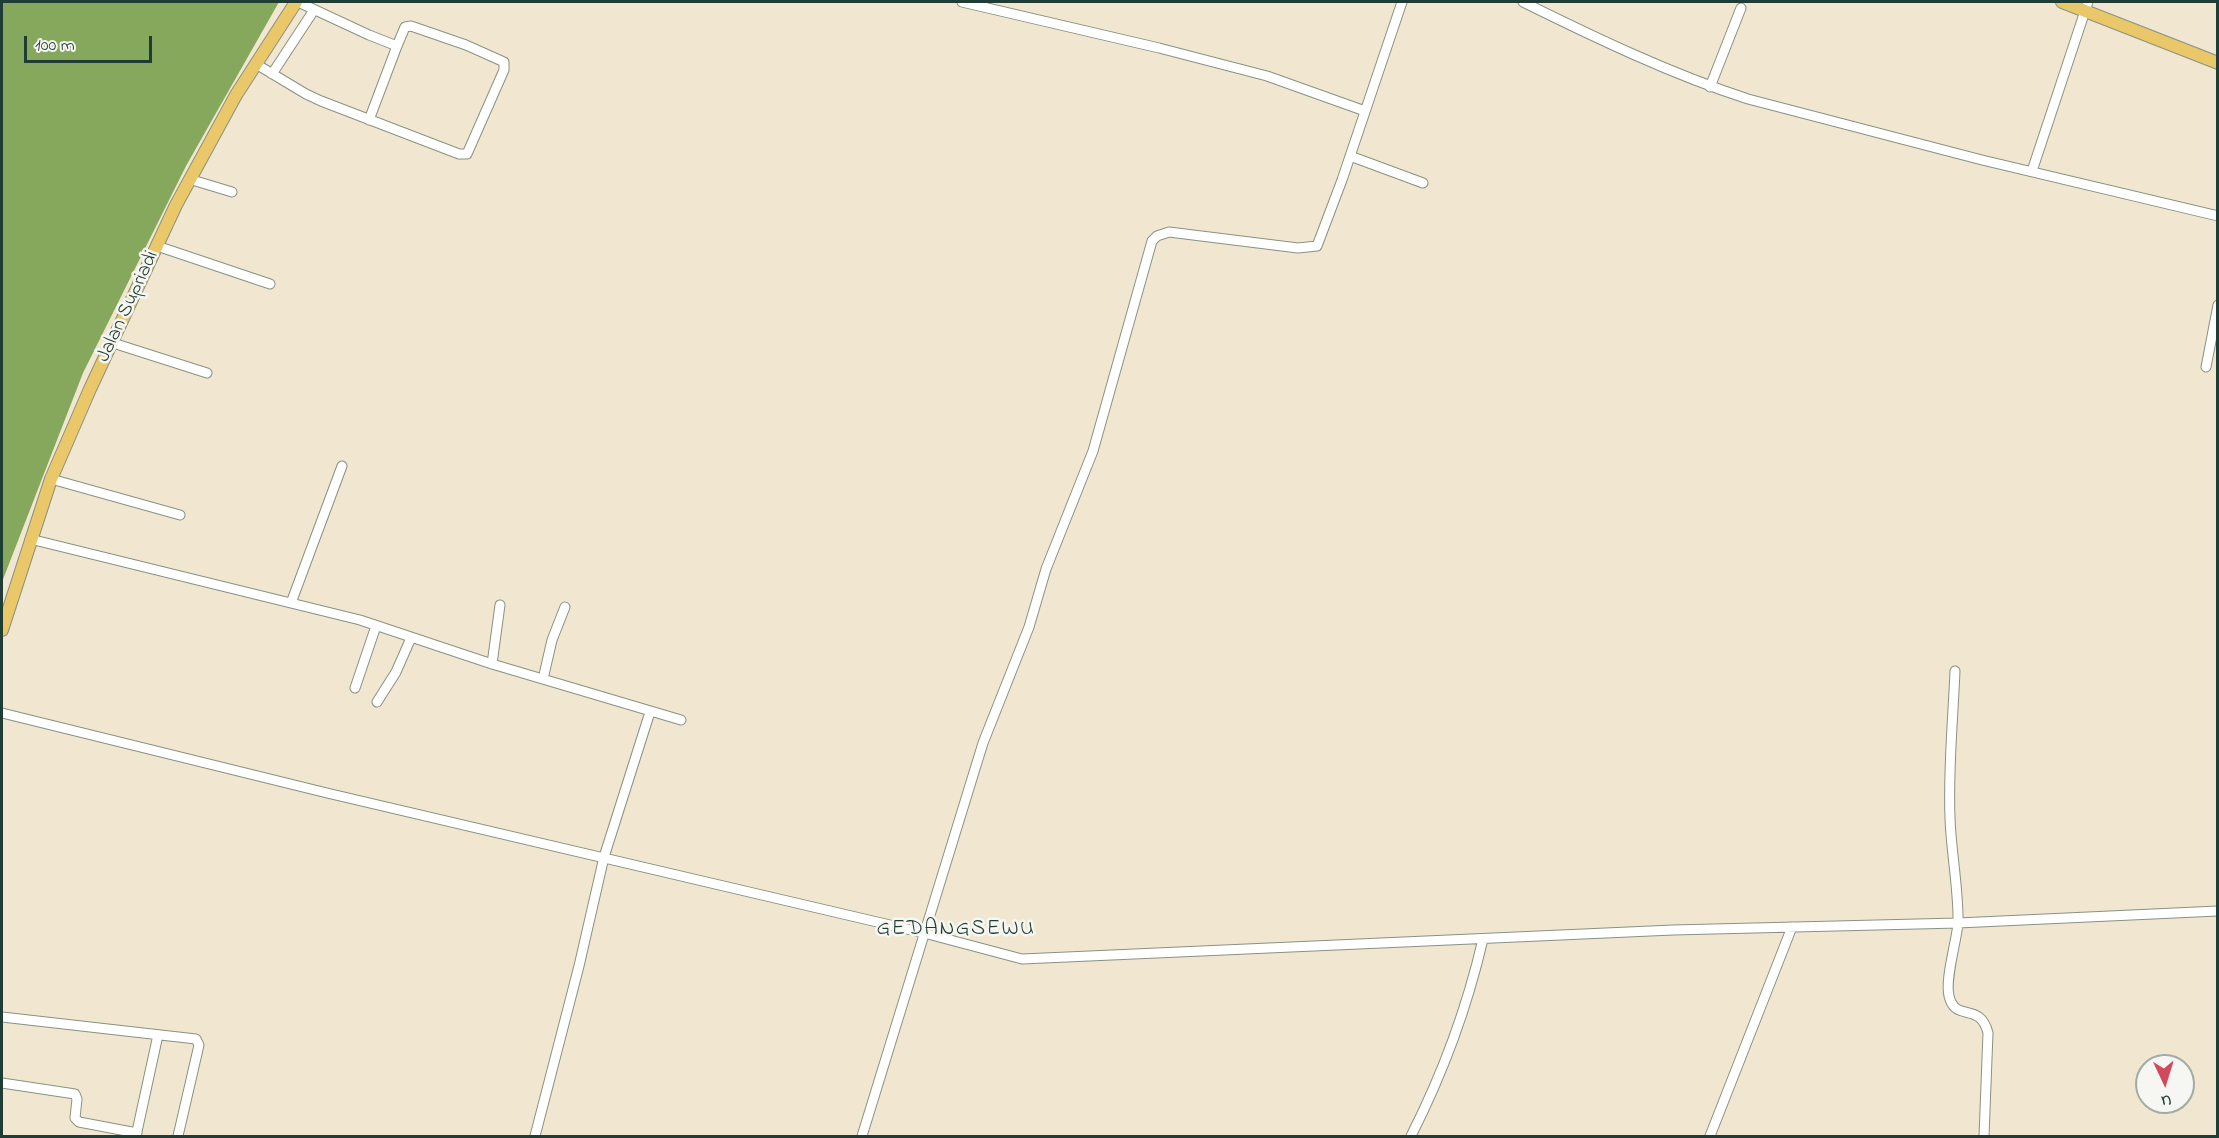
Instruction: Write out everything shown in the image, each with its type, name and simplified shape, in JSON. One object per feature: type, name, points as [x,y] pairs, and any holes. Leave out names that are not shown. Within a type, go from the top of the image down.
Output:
[{"type":"main road","name":"Jalan Supriadi","points":[[2,630],[51,479],[157,246],[189,179],[256,64],[297,2]]},
{"type":"main road","points":[[2062,2],[2087,6],[2217,63]]},
{"type":"street","points":[[297,2],[397,46]]},
{"type":"street","points":[[963,2],[988,5],[1267,76],[1365,111]]},
{"type":"street","points":[[862,1137],[983,743],[1029,627],[1046,569],[1093,451],[1152,241],[1160,234],[1169,232],[1298,248],[1317,246],[1402,2]]},
{"type":"street","points":[[1524,2],[1621,49],[1710,87],[1780,108],[2217,216]]},
{"type":"street","points":[[2032,171],[2087,6]]},
{"type":"street","points":[[1710,87],[1741,8]]},
{"type":"street","points":[[272,74],[314,10]]},
{"type":"street","points":[[256,64],[306,94],[369,120],[459,154],[467,154],[505,67],[502,61],[466,45],[411,26],[405,27],[369,120]]},
{"type":"street","points":[[1350,156],[1423,183]]},
{"type":"street","points":[[189,179],[231,192]]},
{"type":"street","points":[[157,246],[270,284]]},
{"type":"street","points":[[2206,367],[2217,305]]},
{"type":"street","points":[[113,343],[207,373]]},
{"type":"street","points":[[291,603],[342,466]]},
{"type":"street","points":[[51,479],[180,515]]},
{"type":"street","points":[[30,539],[376,626],[492,664],[681,720]]},
{"type":"street","points":[[492,664],[500,604]]},
{"type":"street","points":[[543,679],[552,640],[565,607]]},
{"type":"street","points":[[355,688],[376,626]]},
{"type":"street","points":[[377,702],[396,672],[411,638]]},
{"type":"street","points":[[1955,671],[1950,816],[1958,922],[1948,992],[1951,1004],[1956,1010],[1977,1014],[1986,1024],[1988,1033],[1984,1137]]},
{"type":"street","points":[[535,1137],[579,966],[604,857],[650,712]]},
{"type":"street","points":[[2,713],[304,788],[924,933],[1022,960],[1484,939],[2217,911]]},
{"type":"street","points":[[1710,1137],[1792,927]]},
{"type":"street","points":[[1411,1137],[1448,1057],[1484,939]]},
{"type":"street","points":[[2,1017],[198,1041],[178,1137]]},
{"type":"street","points":[[2,1083],[75,1094],[77,1099],[75,1118],[79,1122],[136,1135],[158,1035]]},
{"type":"green space","points":[[2,2],[279,2],[186,166],[83,373],[2,582]]},
{"type":"district","name":"GEDANGSEWU","points":[[956,930]]}]
